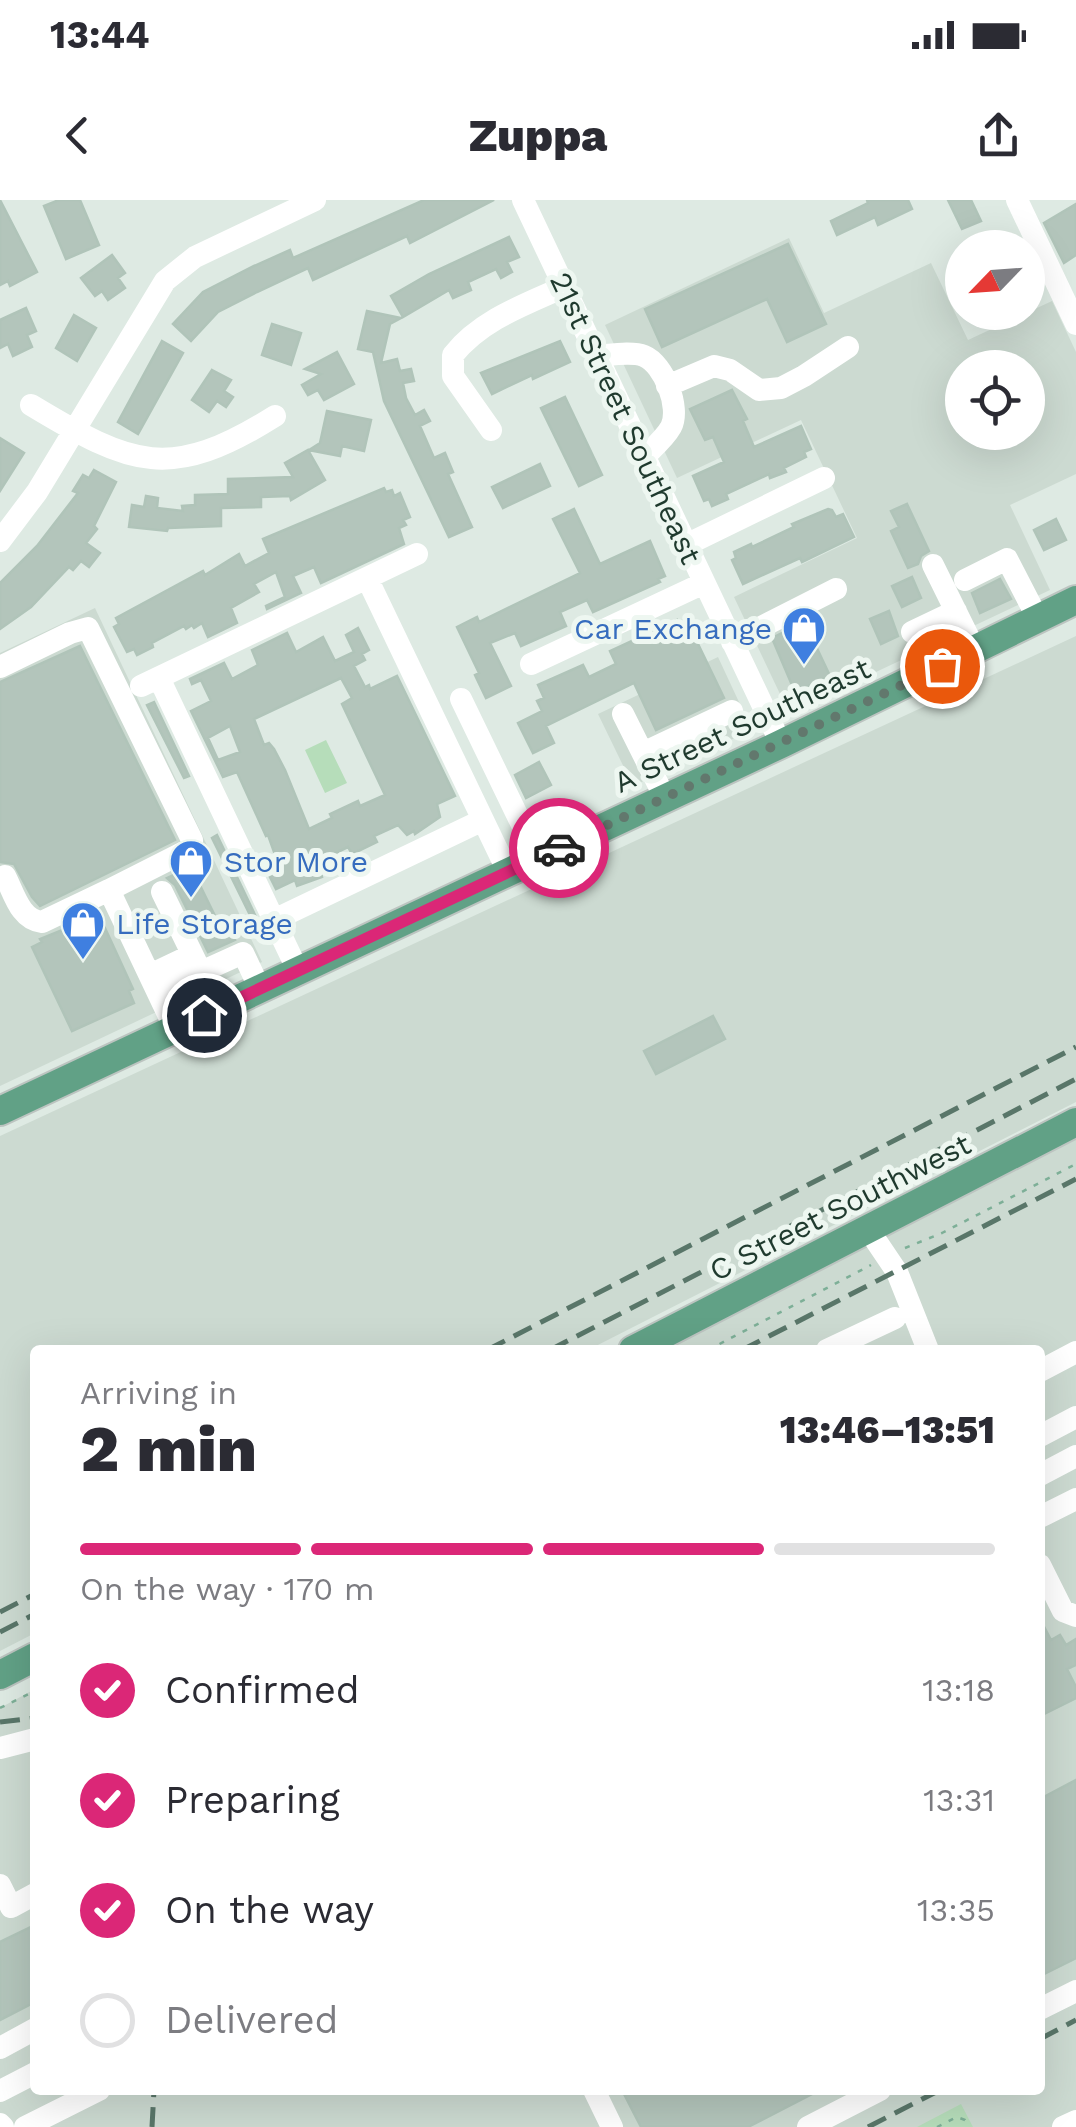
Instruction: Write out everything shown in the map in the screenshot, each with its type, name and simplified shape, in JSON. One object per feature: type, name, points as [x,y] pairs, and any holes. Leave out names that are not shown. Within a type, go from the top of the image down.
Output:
[{"type":"main road","name":"A Street Southeast","points":[[0,1111],[781,744],[1076,600]]},
{"type":"main road","name":"C Street Southwest","points":[[643,1345],[1076,1122]]},
{"type":"main road","points":[[0,1675],[30,1660]]},
{"type":"street","points":[[0,541],[37,492],[158,290],[175,271],[216,246],[315,200]]},
{"type":"street","name":"21st Street Southeast","points":[[522,200],[781,744]]},
{"type":"street","points":[[1017,200],[1076,324]]},
{"type":"street","points":[[491,430],[453,376],[453,355],[473,333],[492,321],[564,287]]},
{"type":"street","points":[[667,386],[714,366],[730,370],[759,390],[781,388],[848,346]]},
{"type":"street","points":[[596,356],[643,355],[657,366],[667,386],[673,406],[671,427],[644,457]]},
{"type":"street","points":[[31,404],[119,452],[157,460],[174,460],[217,448],[275,416]]},
{"type":"street","points":[[686,545],[824,478]]},
{"type":"street","points":[[298,971],[150,682],[417,554]]},
{"type":"street","points":[[964,580],[1008,559],[1038,620]]},
{"type":"street","points":[[933,564],[974,650]]},
{"type":"street","points":[[368,578],[508,872]]},
{"type":"street","points":[[531,664],[704,583]]},
{"type":"street","points":[[732,642],[836,589]]},
{"type":"street","points":[[912,632],[956,611]]},
{"type":"street","points":[[0,667],[88,628],[192,840],[192,848],[42,922],[34,922],[24,914],[2,877]]},
{"type":"street","points":[[461,699],[538,858]]},
{"type":"street","points":[[642,753],[732,711]]},
{"type":"street","points":[[623,714],[666,798]]},
{"type":"street","points":[[274,920],[483,820]]},
{"type":"street","points":[[109,890],[175,1029]]},
{"type":"street","points":[[162,892],[196,963]]},
{"type":"street","points":[[154,985],[196,963],[242,953],[260,989]]},
{"type":"street","points":[[868,1229],[897,1272],[909,1345]]},
{"type":"street","points":[[838,1345],[903,1314]]},
{"type":"street","points":[[903,1314],[925,1345]]},
{"type":"street","points":[[1045,1368],[1076,1352]]},
{"type":"street","points":[[1045,1433],[1076,1417]]},
{"type":"street","points":[[1045,1472],[1076,1456]]},
{"type":"street","points":[[1045,1517],[1073,1509]]},
{"type":"street","points":[[1045,1576],[1063,1610],[1076,1616]]},
{"type":"street","points":[[0,1748],[30,1741]]},
{"type":"street","points":[[0,1885],[11,1906],[30,1896]]},
{"type":"street","points":[[1045,2006],[1076,1991]]},
{"type":"street","points":[[0,2048],[30,2032]]},
{"type":"street","points":[[0,2091],[30,2076]]},
{"type":"street","points":[[25,2127],[90,2095]]},
{"type":"street","points":[[596,2095],[612,2127]]},
{"type":"street","points":[[808,2127],[870,2095]]},
{"type":"street","points":[[1064,2127],[1076,2120]]},
{"type":"path","points":[[910,1246],[1076,1164]]},
{"type":"path","points":[[718,1345],[860,1271]]},
{"type":"path","points":[[0,1708],[30,1693]]},
{"type":"path","points":[[937,2127],[957,2118],[970,2127]]},
{"type":"shaded area","points":[[789,238],[824,313],[931,263],[945,292],[945,330],[963,330],[968,340],[990,330],[1045,330],[1045,304],[1052,301],[1076,352],[1076,474],[1010,505],[1050,590],[789,713],[734,597],[857,538],[801,420],[677,478],[605,325]]},
{"type":"shaded area","points":[[95,608],[262,962],[0,1086],[0,653]]},
{"type":"shaded area","points":[[1076,636],[1076,1102],[598,1345],[30,1345],[30,1636],[0,1651],[0,1136]]},
{"type":"shaded area","points":[[718,657],[752,730],[633,786],[598,714]]},
{"type":"shaded area","points":[[1076,1122],[1076,2127],[0,2127],[0,1708],[30,1692],[30,2095],[1045,2095],[1045,1345],[667,1345]]},
{"type":"green space","points":[[326,740],[347,783],[325,793],[305,750]]},
{"type":"green space","points":[[961,2104],[973,2127],[917,2127]]},
{"type":"building","points":[[0,200],[37,272],[10,286],[8,281],[0,285]]},
{"type":"building","points":[[59,200],[80,200],[99,245],[66,259],[44,206]]},
{"type":"building","points":[[424,200],[494,200],[410,243],[407,236],[313,280],[308,268],[218,312],[191,341],[173,324],[203,292],[254,266],[290,250],[293,258]]},
{"type":"building","points":[[867,200],[908,200],[912,209],[878,225],[875,217],[837,235],[831,221],[868,203]]},
{"type":"building","points":[[948,200],[971,200],[981,221],[962,229]]},
{"type":"building","points":[[1076,204],[1076,255],[1064,263],[1044,223]]},
{"type":"building","points":[[509,237],[519,257],[507,262],[512,272],[501,278],[496,269],[468,282],[471,290],[453,298],[449,290],[403,317],[391,296]]},
{"type":"building","points":[[788,244],[826,324],[787,342],[767,299],[662,347],[645,309]]},
{"type":"building","points":[[112,255],[125,273],[118,278],[125,288],[108,300],[102,291],[95,296],[81,278]]},
{"type":"building","points":[[26,308],[36,331],[27,335],[32,347],[13,356],[8,344],[0,348],[0,320]]},
{"type":"building","points":[[367,311],[401,318],[390,324],[381,363],[397,359],[400,371],[411,369],[414,381],[403,383],[406,398],[415,415],[424,410],[430,421],[420,426],[434,458],[445,453],[453,472],[448,474],[472,527],[449,537],[384,401],[373,352],[358,349]]},
{"type":"building","points":[[74,315],[96,328],[77,361],[56,348]]},
{"type":"building","points":[[272,324],[301,333],[291,365],[262,355]]},
{"type":"building","points":[[162,341],[183,353],[138,434],[118,422]]},
{"type":"building","points":[[560,341],[570,362],[492,394],[481,373]]},
{"type":"building","points":[[337,352],[354,384],[324,400],[318,390],[308,395],[302,385],[321,374],[305,369]]},
{"type":"building","points":[[212,370],[231,380],[224,391],[233,397],[226,407],[217,401],[209,412],[192,400]]},
{"type":"building","points":[[732,390],[747,419],[743,421],[754,447],[801,426],[811,449],[804,452],[806,457],[784,468],[786,472],[770,478],[769,474],[726,494],[728,499],[712,506],[709,499],[704,501],[693,476],[724,462],[713,437],[705,440],[690,409]]},
{"type":"building","points":[[565,397],[602,475],[579,486],[541,408]]},
{"type":"building","points":[[327,411],[371,420],[364,451],[342,446],[340,456],[309,450],[320,443]]},
{"type":"building","points":[[0,438],[24,453],[0,491]]},
{"type":"building","points":[[308,450],[325,480],[291,500],[290,496],[261,497],[261,507],[221,508],[221,526],[167,531],[129,527],[132,505],[144,507],[146,496],[158,498],[157,508],[183,511],[182,506],[195,505],[195,495],[228,494],[228,479],[293,477],[285,463]]},
{"type":"building","points":[[540,464],[550,486],[503,508],[492,487]]},
{"type":"building","points":[[94,470],[116,482],[94,526],[97,529],[86,543],[100,553],[89,567],[81,561],[73,570],[69,567],[31,607],[0,629],[0,583],[37,546],[78,493],[73,491],[83,475],[89,478]]},
{"type":"building","points":[[384,488],[386,492],[392,490],[394,496],[400,493],[410,517],[399,528],[404,544],[321,583],[314,567],[293,576],[301,593],[267,609],[266,606],[285,597],[276,572],[254,584],[259,592],[231,608],[237,623],[208,637],[202,623],[194,628],[184,626],[137,655],[134,649],[127,652],[114,627],[119,624],[116,618],[239,554],[245,566],[269,553],[263,539]]},
{"type":"building","points":[[907,504],[929,551],[918,564],[908,568],[891,531],[899,527],[891,511]]},
{"type":"building","points":[[574,509],[600,564],[650,541],[665,576],[658,579],[660,582],[593,612],[587,600],[560,612],[566,626],[521,646],[515,633],[490,643],[511,686],[486,698],[457,627],[477,617],[479,622],[580,573],[553,519]]},
{"type":"building","points":[[828,509],[836,517],[843,514],[854,537],[743,584],[732,560],[736,558],[734,552]]},
{"type":"building","points":[[1056,519],[1066,540],[1044,550],[1034,530]]},
{"type":"building","points":[[912,577],[921,598],[902,607],[892,586]]},
{"type":"building","points":[[1000,579],[1011,599],[980,613],[972,593]]},
{"type":"building","points":[[889,611],[898,636],[881,644],[870,619]]},
{"type":"building","points":[[686,619],[724,698],[656,730],[634,683],[546,726],[554,743],[533,753],[518,723],[542,711],[537,701],[544,698],[538,685],[583,665],[589,677],[616,664],[610,651]]},
{"type":"building","name":"Car Exchange","points":[[798,625],[807,643],[813,640],[830,676],[795,692],[772,638]]},
{"type":"building","points":[[358,628],[369,650],[362,654],[365,660],[354,666],[365,687],[369,685],[370,689],[397,676],[455,796],[437,804],[440,817],[415,834],[414,831],[407,835],[398,825],[374,836],[377,842],[352,854],[348,847],[322,860],[322,877],[297,886],[295,880],[276,889],[266,869],[278,863],[268,835],[237,772],[223,777],[191,711],[211,701],[201,680],[192,684],[190,679],[224,663],[232,679],[258,665],[252,650],[287,633],[296,652],[323,637],[335,661],[354,652],[346,635]],"holes":[[[341,678],[352,698],[342,704],[385,795],[360,806],[358,801],[309,829],[285,770],[269,743],[264,745],[254,719]],[[230,726],[240,752],[218,760],[208,738]]]},
{"type":"building","points":[[80,646],[175,840],[40,906],[14,864],[0,862],[0,682]]},
{"type":"building","points":[[154,702],[189,776],[184,778],[147,705]]},
{"type":"building","points":[[539,762],[551,785],[526,798],[515,775]]},
{"type":"building","points":[[217,835],[256,917],[252,919],[212,838]]},
{"type":"building","name":"Stor More","points":[[191,867],[218,922],[225,919],[235,940],[208,952],[175,885],[167,878]]},
{"type":"building","points":[[99,915],[133,989],[129,991],[134,1003],[72,1031],[32,947],[42,942],[40,939]]},
{"type":"building","points":[[713,1016],[725,1039],[656,1074],[644,1051]]},
{"type":"building","points":[[1045,1629],[1051,1640],[1060,1635],[1066,1645],[1076,1639],[1076,1665],[1067,1669],[1076,1687],[1076,1698],[1045,1714]]},
{"type":"building","points":[[1076,1780],[1076,1958],[1045,1974],[1045,1796]]},
{"type":"building","points":[[30,1927],[30,2005],[0,2020],[0,1942]]},
{"type":"building","points":[[625,2095],[810,2095],[748,2127],[641,2127]]},
{"type":"railway","points":[[497,1345],[1076,1047]]},
{"type":"railway","points":[[560,1345],[1076,1079]]},
{"type":"railway","points":[[752,1345],[1076,1179]]},
{"type":"railway","points":[[0,1612],[30,1597]]},
{"type":"railway","points":[[0,1632],[30,1617]]},
{"type":"railway","points":[[0,1722],[30,1719]]},
{"type":"railway","points":[[1045,2036],[1076,2020]]},
{"type":"railway","points":[[152,2127],[154,2095]]},
{"type":"railway","points":[[868,2127],[930,2095]]},
{"type":"way so far","points":[[559,848],[942,666]]},
{"type":"place","name":"Car Exchange","points":[[804,666]]},
{"type":"place","name":"Stor More","points":[[191,899]]},
{"type":"place","name":"Life Storage","points":[[83,961]]},
{"type":"route","points":[[204,1015],[559,848]]}]
